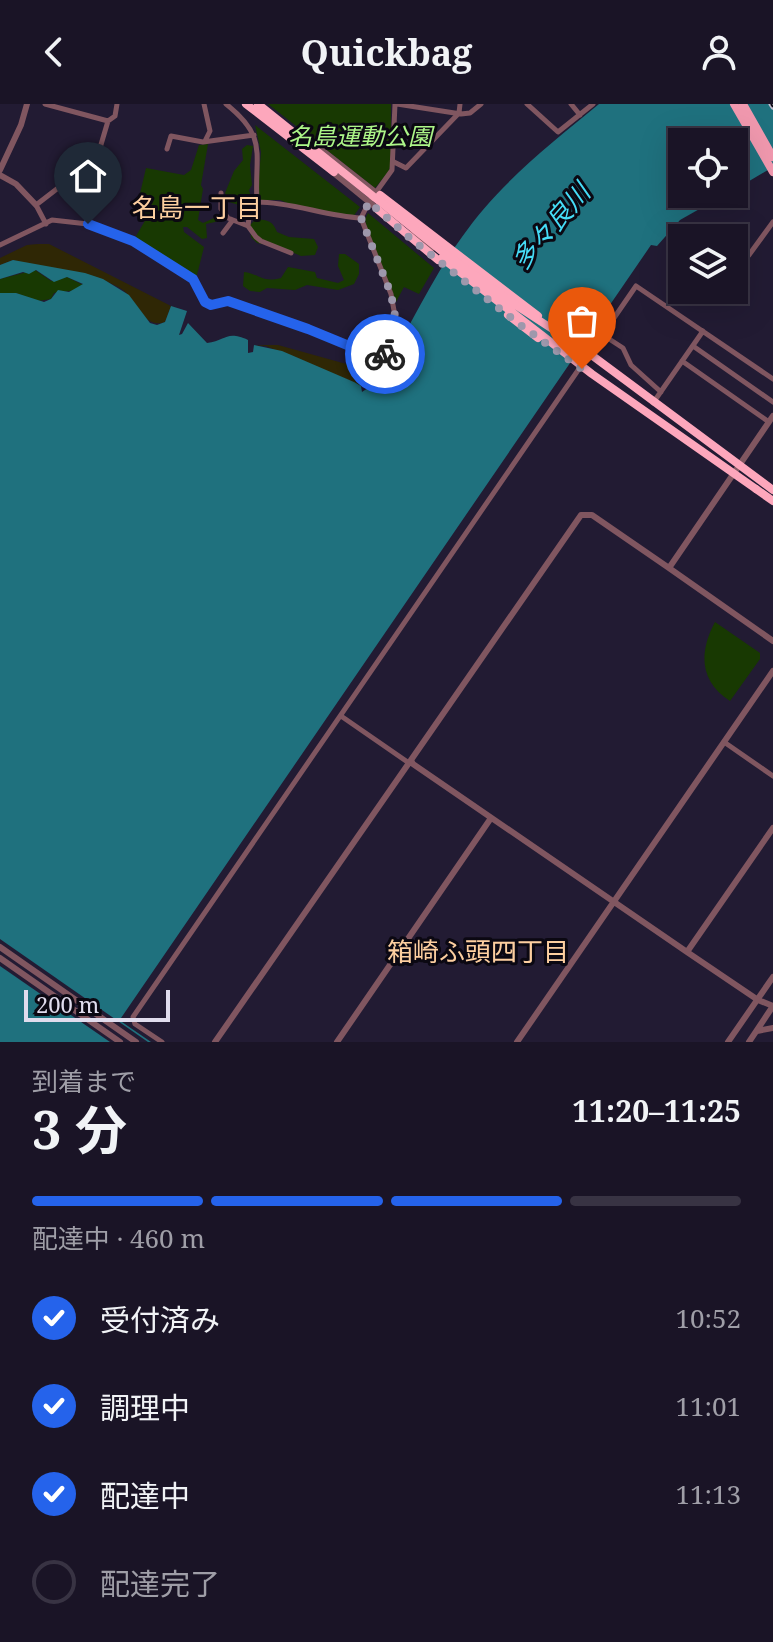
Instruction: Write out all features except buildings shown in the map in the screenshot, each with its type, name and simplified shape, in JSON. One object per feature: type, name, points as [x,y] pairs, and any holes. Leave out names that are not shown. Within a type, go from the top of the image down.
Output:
[{"type":"highway","points":[[244,104],[590,370],[773,502]]},
{"type":"highway","points":[[260,104],[444,253],[586,351]]},
{"type":"highway","points":[[734,104],[773,172]]},
{"type":"highway","points":[[743,104],[773,157]]},
{"type":"highway","points":[[378,193],[566,360],[590,370]]},
{"type":"highway","points":[[377,209],[586,351],[773,489]]},
{"type":"highway","points":[[756,489],[773,489]]},
{"type":"street","points":[[27,104],[0,172],[36,205],[46,224]]},
{"type":"street","points":[[45,104],[108,121]]},
{"type":"street","points":[[36,205],[97,158],[108,121],[115,116],[117,104]]},
{"type":"street","points":[[204,104],[210,131],[204,142]]},
{"type":"street","points":[[226,104],[249,124],[258,151],[257,202],[250,209],[248,226]]},
{"type":"street","points":[[244,104],[377,209]]},
{"type":"street","points":[[249,124],[260,104],[378,193]]},
{"type":"street","points":[[0,245],[52,220],[88,224],[133,241],[193,279],[205,302],[211,305],[228,301],[381,359],[393,346],[395,316],[391,294],[375,263],[361,218],[392,170],[396,104],[470,113],[481,104]]},
{"type":"street","points":[[394,162],[406,168],[459,113],[460,104]]},
{"type":"street","points":[[527,104],[558,132],[593,104]]},
{"type":"street","points":[[571,104],[580,115]]},
{"type":"street","points":[[167,149],[171,136],[204,142],[254,135]]},
{"type":"street","points":[[84,168],[88,224]]},
{"type":"street","points":[[221,193],[221,209],[232,221],[248,226],[256,237],[291,253]]},
{"type":"street","points":[[257,202],[278,202],[317,213],[361,218]]},
{"type":"street","points":[[223,233],[232,221]]},
{"type":"street","points":[[749,255],[773,222]]},
{"type":"street","points":[[162,1042],[135,1024],[133,1017],[636,286],[773,379]]},
{"type":"street","points":[[653,403],[703,331]]},
{"type":"street","points":[[603,335],[623,348],[631,365],[661,392]]},
{"type":"street","points":[[693,346],[773,402]]},
{"type":"street","points":[[593,359],[737,469],[773,502]]},
{"type":"street","points":[[669,568],[771,419],[682,361]]},
{"type":"street","points":[[590,370],[737,469],[773,489]]},
{"type":"street","points":[[215,1042],[581,515],[592,515],[773,641]]},
{"type":"street","points":[[517,1042],[773,671]]},
{"type":"street","points":[[341,716],[758,1000],[773,1006],[771,1015],[749,1042]]},
{"type":"street","points":[[724,742],[773,776]]},
{"type":"street","points":[[337,1042],[491,818]]},
{"type":"street","points":[[687,952],[773,828]]},
{"type":"street","points":[[0,947],[136,1042]]},
{"type":"street","points":[[0,958],[120,1042]]},
{"type":"street","points":[[728,1042],[773,977]]},
{"type":"street","points":[[757,1031],[773,1028]]},
{"type":"green space","name":"名島運動公園","points":[[268,104],[391,104],[389,171],[375,188]]},
{"type":"green space","points":[[255,125],[360,207],[353,217],[300,208],[280,200],[257,200],[261,152]]},
{"type":"green space","points":[[208,144],[198,220],[203,223],[221,215],[224,220],[206,224],[207,238],[202,239],[183,227],[184,232],[204,247],[197,275],[194,276],[137,240],[136,236],[146,219],[138,202],[146,168],[184,175],[191,170],[199,145]]},
{"type":"green space","points":[[247,145],[253,146],[250,165],[252,185],[249,190],[252,200],[242,206],[229,202],[225,193],[234,171],[243,160],[242,149]]},
{"type":"green space","points":[[368,213],[434,268],[419,294],[404,287],[396,302],[367,229],[365,219]]},
{"type":"green space","points":[[256,219],[270,222],[277,232],[289,237],[314,239],[318,247],[315,255],[301,256],[257,243],[251,237],[250,225]]},
{"type":"green space","points":[[339,254],[345,254],[359,264],[359,274],[354,284],[338,290],[307,285],[295,290],[267,288],[260,292],[243,286],[244,272],[274,279],[281,278],[288,267],[315,272],[317,278],[338,283],[344,280],[338,266]]},
{"type":"green space","points":[[35,270],[51,281],[67,277],[83,285],[77,290],[54,293],[51,299],[38,301],[16,293],[0,293],[0,279]]},
{"type":"green space","points":[[715,622],[760,653],[760,659],[730,701],[712,684],[705,665],[706,644]]},
{"type":"sand","points":[[49,244],[171,306],[165,322],[151,321],[120,288],[94,277],[13,260],[0,265],[0,258],[27,245]]},
{"type":"sand","points":[[254,345],[278,345],[375,372],[361,386],[266,346]]},
{"type":"water","name":"多々良川","points":[[599,104],[773,104],[773,167],[748,182],[748,128],[668,128],[668,208],[701,208],[676,224],[668,224],[668,234],[657,246],[651,245],[121,1018],[122,1022],[151,1042],[0,1042],[0,293],[16,293],[44,302],[58,290],[69,292],[83,284],[67,277],[54,282],[36,270],[0,279],[0,265],[13,260],[103,279],[129,295],[150,323],[157,325],[165,322],[171,306],[187,311],[179,335],[188,323],[207,343],[230,336],[241,337],[248,340],[248,353],[253,352],[254,345],[282,351],[354,382],[361,386],[362,392],[384,370],[441,268],[476,218],[562,134]]},
{"type":"pier","points":[[0,939],[148,1042],[110,1042],[0,966]]},
{"type":"way so far","points":[[385,354],[393,346],[395,316],[391,294],[361,218],[369,202],[519,324],[582,369]]},
{"type":"district","name":"名島一丁目","points":[[197,207]]},
{"type":"district","name":"箱崎ふ頭四丁目","points":[[478,951]]},
{"type":"route","points":[[88,224],[133,241],[193,279],[205,302],[211,305],[228,301],[381,359],[385,354]]}]
